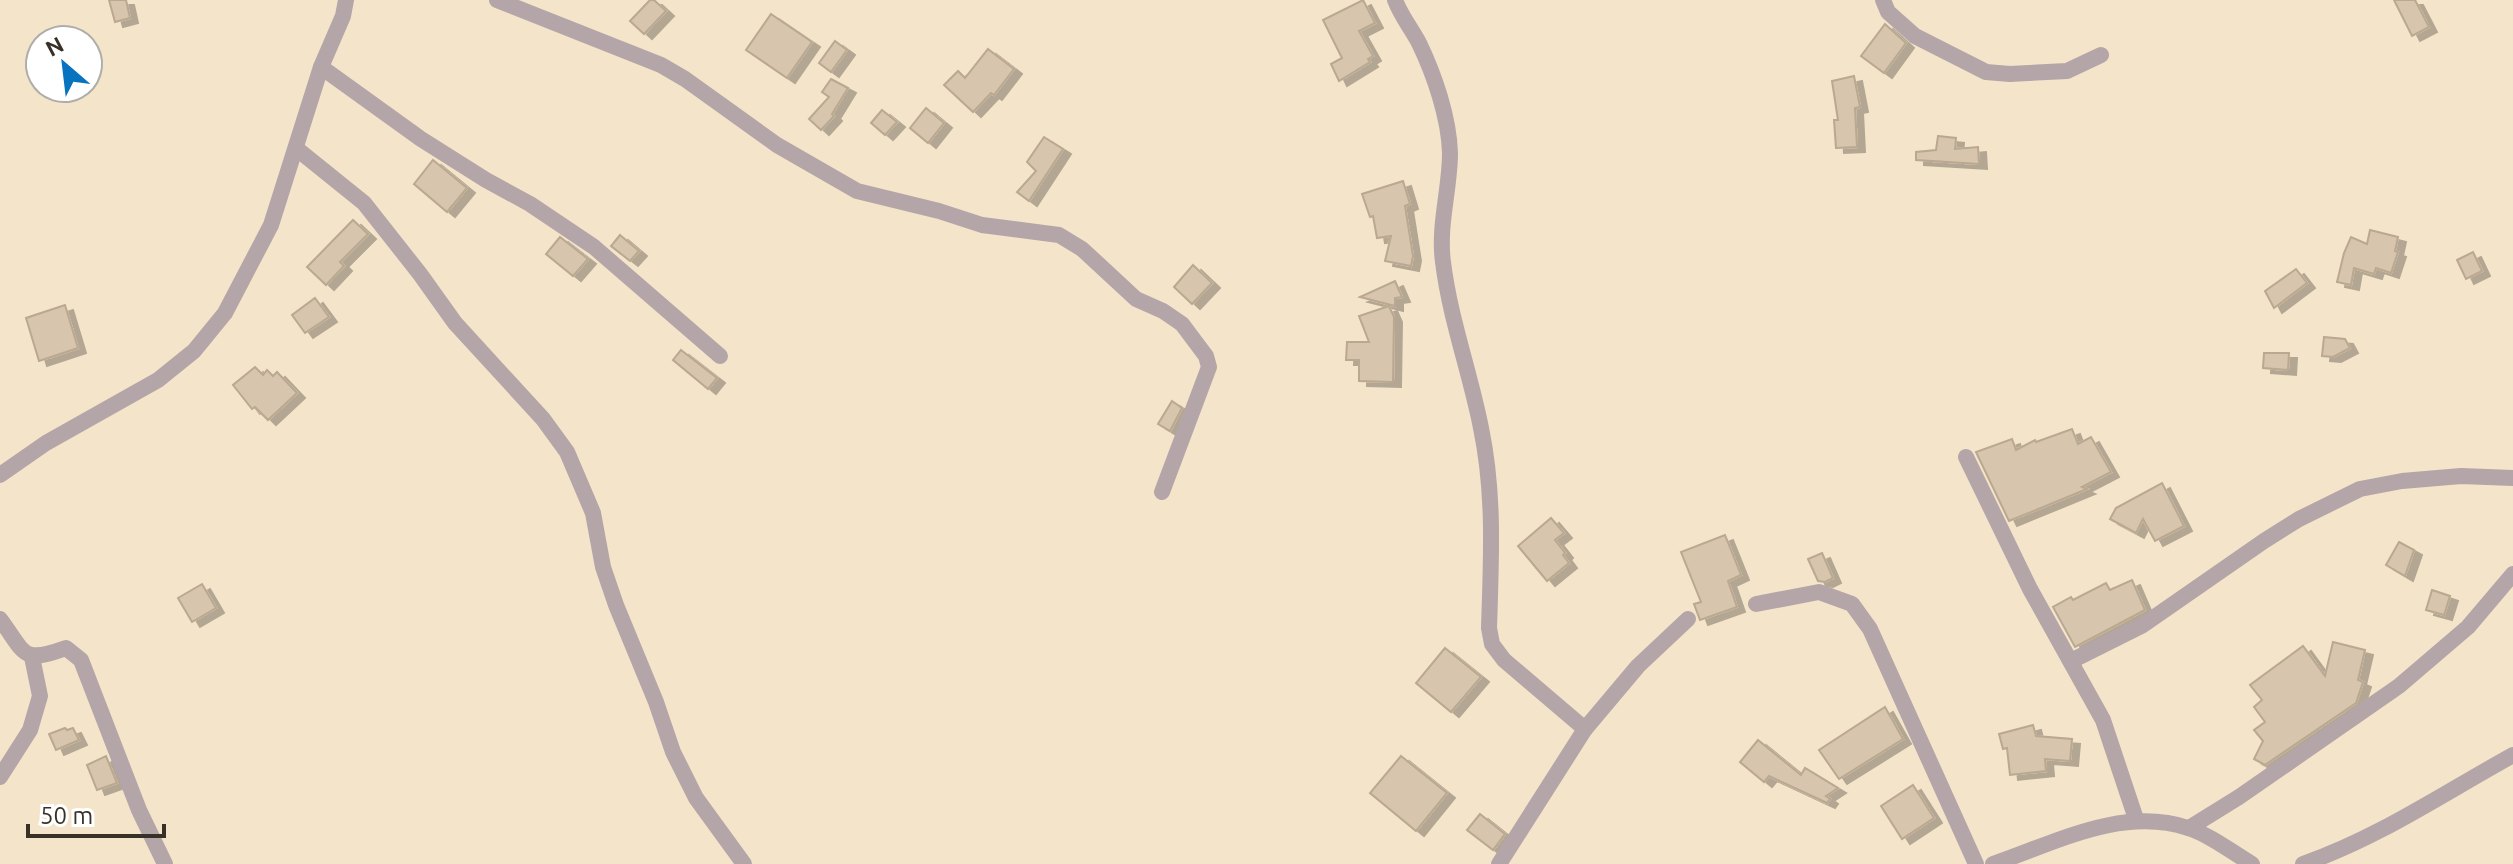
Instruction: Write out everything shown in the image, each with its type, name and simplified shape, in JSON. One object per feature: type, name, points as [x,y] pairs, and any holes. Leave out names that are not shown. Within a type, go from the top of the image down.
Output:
[{"type":"street","points":[[0,475],[46,443],[158,380],[194,351],[225,313],[271,225],[321,67],[343,16],[346,0]]},
{"type":"street","points":[[497,0],[661,65],[777,145],[857,191],[982,225],[1059,235],[1082,249],[1136,299],[1182,324],[1206,356],[1209,367],[1162,492]]},
{"type":"street","points":[[1395,0],[1400,14],[1418,41],[1433,77],[1450,154],[1442,259],[1454,326],[1481,428],[1491,498],[1489,628],[1492,644],[1504,660],[1585,729]]},
{"type":"street","points":[[1883,0],[1888,12],[1915,36],[1986,72],[2067,71],[2101,55]]},
{"type":"street","points":[[321,67],[421,139],[530,204],[594,247],[720,356]]},
{"type":"street","points":[[297,149],[364,203],[455,323],[543,419],[567,452],[593,513],[603,567],[616,605],[673,752],[696,798],[744,864]]},
{"type":"street","points":[[1966,457],[2030,589],[2103,720],[2136,819]]},
{"type":"street","points":[[2071,661],[2143,625],[2299,519],[2360,489],[2446,477],[2513,478]]},
{"type":"street","points":[[2189,828],[2399,686],[2468,627],[2513,574]]},
{"type":"street","points":[[1756,604],[1819,592],[1852,604],[1870,629],[1976,864]]},
{"type":"street","points":[[0,619],[23,651],[32,657],[66,648],[81,660],[139,810],[165,864]]},
{"type":"street","points":[[1499,864],[1585,729],[1638,666],[1688,619]]},
{"type":"street","points":[[0,777],[30,730],[40,696],[32,657]]},
{"type":"street","points":[[2303,864],[2371,835],[2513,755]]},
{"type":"street","points":[[1993,864],[2090,829],[2136,819],[2189,828],[2252,864]]},
{"type":"street","points":[[2218,864],[2224,847]]},
{"type":"building","points":[[109,0],[126,0],[130,18],[115,22]]},
{"type":"building","points":[[650,0],[666,11],[644,34],[630,21]]},
{"type":"building","points":[[1363,0],[1375,23],[1359,31],[1373,56],[1368,59],[1370,62],[1339,81],[1331,64],[1342,58],[1323,20]]},
{"type":"building","points":[[2394,0],[2415,0],[2429,27],[2412,36]]},
{"type":"building","points":[[771,14],[812,42],[787,78],[746,50]]},
{"type":"building","points":[[1885,24],[1906,43],[1884,73],[1861,56]]},
{"type":"building","points":[[835,41],[847,50],[831,72],[819,63]]},
{"type":"building","points":[[988,49],[1014,69],[994,95],[991,93],[973,112],[944,85],[958,71],[965,78]]},
{"type":"building","points":[[1854,76],[1860,107],[1855,108],[1857,147],[1836,148],[1834,120],[1838,120],[1832,81]]},
{"type":"building","points":[[831,79],[848,88],[832,114],[834,116],[821,130],[809,119],[829,97],[822,92]]},
{"type":"building","points":[[926,108],[944,123],[928,143],[910,128]]},
{"type":"building","points":[[882,110],[897,122],[885,135],[871,123]]},
{"type":"building","points":[[1938,136],[1956,138],[1955,149],[1978,147],[1979,164],[1916,160],[1916,152],[1936,150]]},
{"type":"building","points":[[1044,137],[1063,149],[1029,201],[1017,192],[1036,171],[1027,162]]},
{"type":"building","points":[[433,160],[467,188],[447,212],[414,184]]},
{"type":"building","points":[[1403,181],[1410,204],[1405,206],[1413,256],[1411,266],[1385,261],[1391,236],[1377,238],[1373,216],[1370,217],[1362,194]]},
{"type":"building","points":[[353,220],[368,234],[340,262],[344,266],[326,285],[307,267]]},
{"type":"building","points":[[2370,230],[2398,237],[2395,251],[2398,252],[2391,273],[2376,268],[2374,274],[2354,268],[2351,285],[2337,282],[2351,237],[2367,244]]},
{"type":"building","points":[[620,235],[639,251],[630,261],[611,246]]},
{"type":"building","points":[[560,237],[588,259],[573,276],[546,254]]},
{"type":"building","points":[[2473,252],[2482,271],[2466,279],[2457,260]]},
{"type":"building","points":[[1193,265],[1212,283],[1192,304],[1174,287]]},
{"type":"building","points":[[2296,269],[2307,283],[2274,308],[2265,291]]},
{"type":"building","points":[[1395,281],[1402,297],[1395,298],[1395,306],[1360,297]]},
{"type":"building","points":[[315,298],[329,317],[305,333],[292,315]]},
{"type":"building","points":[[65,305],[78,348],[39,361],[26,318]]},
{"type":"building","points":[[1389,306],[1394,317],[1393,382],[1359,381],[1359,360],[1346,360],[1347,342],[1369,342],[1359,316]]},
{"type":"building","points":[[2324,337],[2345,339],[2350,348],[2333,357],[2322,356]]},
{"type":"building","points":[[681,350],[717,378],[708,389],[673,360]]},
{"type":"building","points":[[2264,353],[2289,353],[2288,370],[2263,368]]},
{"type":"building","points":[[255,367],[263,375],[267,370],[273,376],[277,372],[297,393],[268,420],[255,407],[252,409],[233,385]]},
{"type":"building","points":[[1172,401],[1182,408],[1170,431],[1158,424]]},
{"type":"building","points":[[2072,429],[2078,444],[2091,437],[2111,472],[2082,487],[2087,489],[2009,521],[1976,452],[2012,439],[2016,450],[2035,440]]},
{"type":"building","points":[[2162,483],[2184,526],[2155,541],[2143,519],[2136,533],[2110,519],[2116,508]]},
{"type":"building","points":[[1551,518],[1564,533],[1555,540],[1569,563],[1547,581],[1518,546]]},
{"type":"building","points":[[1725,535],[1741,575],[1728,581],[1737,607],[1700,620],[1694,604],[1701,602],[1681,552]]},
{"type":"building","points":[[2399,542],[2414,550],[2405,576],[2386,565]]},
{"type":"building","points":[[1822,553],[1833,578],[1825,582],[1818,581],[1808,559]]},
{"type":"building","points":[[2132,580],[2145,610],[2075,647],[2053,607],[2106,583],[2110,590]]},
{"type":"building","points":[[202,584],[216,608],[192,622],[178,598]]},
{"type":"building","points":[[2432,590],[2450,596],[2444,615],[2426,610]]},
{"type":"building","points":[[2333,642],[2365,650],[2358,680],[2363,682],[2356,703],[2265,765],[2254,759],[2263,741],[2254,730],[2265,722],[2254,707],[2262,700],[2250,685],[2303,646],[2325,676]]},
{"type":"building","points":[[1445,648],[1481,677],[1451,712],[1416,683]]},
{"type":"building","points":[[1885,707],[1903,739],[1839,779],[1819,750]]},
{"type":"building","points":[[2033,725],[2036,736],[2072,739],[2070,761],[2045,759],[2046,771],[2010,775],[2007,748],[2003,749],[1999,734]]},
{"type":"building","points":[[73,728],[79,740],[56,750],[49,734]]},
{"type":"building","points":[[1758,740],[1801,775],[1805,768],[1838,788],[1826,796],[1830,799],[1827,803],[1769,776],[1764,782],[1740,762]]},
{"type":"building","points":[[106,756],[117,783],[97,790],[87,765]]},
{"type":"building","points":[[1401,756],[1447,793],[1416,831],[1370,793]]},
{"type":"building","points":[[1913,785],[1934,818],[1902,839],[1881,806]]},
{"type":"building","points":[[1480,814],[1505,834],[1493,850],[1467,830]]}]
